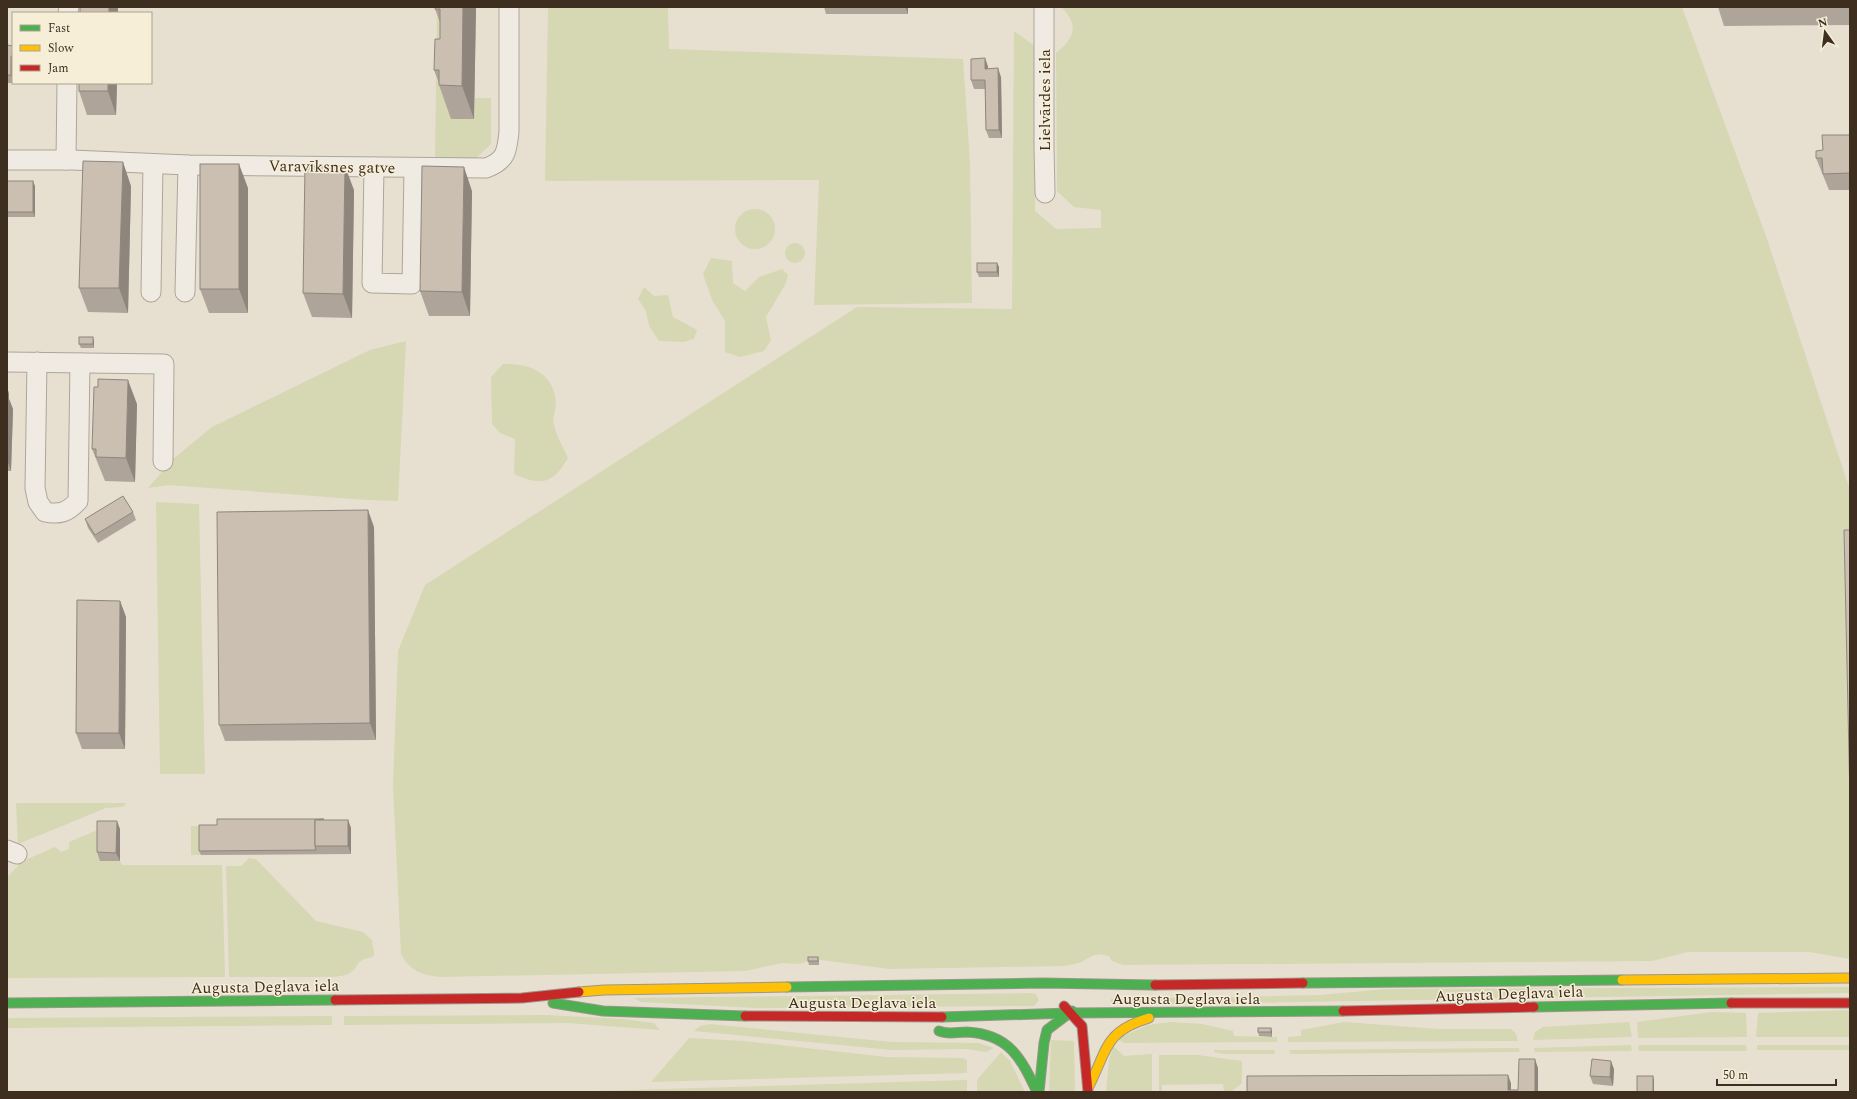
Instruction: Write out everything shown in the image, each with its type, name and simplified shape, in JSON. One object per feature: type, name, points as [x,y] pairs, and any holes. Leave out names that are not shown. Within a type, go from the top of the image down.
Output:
[{"type":"main road","name":"Augusta Deglava iela","points":[[7,1003],[522,998],[604,990],[1043,983],[1098,984],[1850,978]]},
{"type":"main road","points":[[1043,983],[1055,994],[1069,1013],[1082,1026],[1088,1091]]},
{"type":"main road","points":[[1089,992],[1098,984]]},
{"type":"main road","name":"Augusta Deglava iela","points":[[522,998],[603,1011],[684,1015],[917,1018],[1069,1013],[1165,1014],[1403,1011],[1695,1003],[1850,1003]]},
{"type":"main road","points":[[1038,1092],[1047,1030],[1069,1013],[1080,1002]]},
{"type":"main road","points":[[1088,1091],[1098,1072],[1104,1050],[1110,1038],[1118,1031],[1138,1020],[1165,1014]]},
{"type":"main road","points":[[917,1018],[941,1032],[968,1032],[988,1035],[1006,1043],[1014,1049],[1021,1058],[1038,1092]]},
{"type":"street","name":"Varavīksnes gatve","points":[[7,160],[66,160],[188,165],[486,168],[495,165],[502,160],[507,148],[509,132],[509,7]]},
{"type":"street","name":"Lielvārdes iela","points":[[1044,7],[1045,193]]},
{"type":"street","points":[[66,160],[68,84]]},
{"type":"street","points":[[151,292],[153,164]]},
{"type":"street","points":[[185,292],[188,165]]},
{"type":"street","points":[[374,167],[372,283],[412,284],[414,168]]},
{"type":"street","points":[[7,362],[164,364],[163,461]]},
{"type":"street","points":[[37,362],[35,488],[38,502],[45,512],[57,515],[70,510],[78,501],[80,363]]},
{"type":"green space","points":[[437,7],[453,7],[451,119],[474,119],[475,98],[491,98],[491,144],[476,158],[435,158]]},
{"type":"green space","points":[[548,7],[668,7],[669,49],[963,59],[970,162],[972,303],[814,305],[819,180],[545,181]]},
{"type":"green space","points":[[1061,7],[1682,7],[1767,239],[1850,490],[1850,959],[1809,952],[1688,952],[1652,961],[1123,965],[1112,961],[1109,956],[1100,954],[1094,955],[1079,963],[1064,966],[889,969],[821,960],[808,961],[799,964],[782,963],[745,971],[440,977],[417,971],[408,964],[401,954],[393,785],[398,651],[425,585],[857,307],[1012,309],[1014,31],[1035,46],[1035,211],[1056,229],[1101,228],[1101,210],[1074,207],[1057,191],[1056,53],[1071,37],[1073,26],[1071,20]]},
{"type":"green space","points":[[755,209],[763,211],[769,215],[773,221],[775,229],[773,237],[769,243],[763,247],[755,249],[747,247],[741,243],[737,237],[735,229],[737,221],[741,215],[747,211]]},
{"type":"green space","points":[[791,243],[799,243],[805,249],[805,257],[799,263],[791,263],[785,257],[785,249]]},
{"type":"green space","points":[[711,258],[732,261],[733,283],[745,291],[759,277],[782,269],[788,275],[785,285],[766,317],[771,340],[764,351],[740,357],[725,352],[725,321],[712,300],[703,274]]},
{"type":"green space","points":[[644,287],[654,296],[668,295],[673,317],[697,330],[694,339],[684,342],[659,341],[649,326],[646,311],[638,299]]},
{"type":"green space","points":[[406,341],[398,501],[169,485],[148,488],[173,459],[212,427],[370,350]]},
{"type":"green space","points":[[503,364],[513,364],[538,371],[545,376],[554,391],[556,402],[553,419],[554,424],[558,437],[568,458],[557,474],[545,481],[523,478],[514,474],[515,439],[500,433],[492,424],[491,377]]},
{"type":"green space","points":[[156,502],[199,504],[205,774],[160,774]]},
{"type":"green space","points":[[16,803],[126,803],[123,807],[106,808],[18,844]]},
{"type":"green space","points":[[191,826],[200,826],[201,855],[191,855]]},
{"type":"green space","points":[[100,829],[100,861],[120,861],[122,865],[222,865],[225,977],[7,978],[7,877],[23,861],[55,847],[61,852],[69,849],[69,842]]},
{"type":"green space","points":[[249,858],[256,859],[316,921],[363,932],[372,940],[373,957],[360,961],[350,973],[342,976],[229,977],[226,866],[241,866]]},
{"type":"green space","points":[[1850,987],[1850,993],[1111,1005],[1111,999],[1320,995],[1387,989]]},
{"type":"green space","points":[[1036,994],[1039,1000],[1034,1006],[755,1008],[641,1002],[634,998]]},
{"type":"green space","points":[[1850,1010],[1850,1037],[1756,1037],[1758,1013]]},
{"type":"green space","points":[[1711,1012],[1746,1013],[1747,1037],[1638,1038],[1637,1022]]},
{"type":"green space","points":[[546,1015],[624,1019],[654,1023],[660,1030],[568,1023],[344,1025],[344,1016]]},
{"type":"green space","points":[[332,1016],[332,1025],[7,1028],[7,1018]]},
{"type":"green space","points":[[1171,1022],[1202,1024],[1233,1031],[1234,1036],[1277,1037],[1277,1042],[1124,1043],[1117,1039],[1148,1025]]},
{"type":"green space","points":[[1344,1022],[1439,1029],[1511,1029],[1516,1034],[1518,1041],[1288,1042],[1288,1037],[1301,1036],[1301,1030]]},
{"type":"green space","points":[[1629,1022],[1632,1037],[1533,1040],[1535,1032],[1543,1027]]},
{"type":"green space","points":[[710,1024],[892,1042],[978,1043],[994,1048],[986,1052],[967,1049],[892,1050],[694,1031],[700,1026]]},
{"type":"green space","points":[[689,1038],[744,1041],[887,1057],[963,1058],[967,1060],[967,1073],[651,1082]]},
{"type":"green space","points":[[1051,1040],[1074,1041],[1075,1092],[1049,1092]]},
{"type":"green space","points":[[1631,1045],[1632,1050],[1630,1051],[1535,1052],[1534,1048]]},
{"type":"green space","points":[[1639,1045],[1746,1045],[1747,1051],[1640,1051],[1638,1049]]},
{"type":"green space","points":[[1757,1045],[1850,1045],[1850,1050],[1757,1050]]},
{"type":"green space","points":[[1113,1046],[1124,1056],[1152,1054],[1152,1092],[1106,1092],[1109,1061]]},
{"type":"green space","points":[[1518,1048],[1520,1050],[1519,1052],[1292,1054],[1289,1052],[1290,1050]]},
{"type":"green space","points":[[1214,1050],[1275,1050],[1274,1054],[1223,1054],[1214,1052]]},
{"type":"green space","points":[[1001,1052],[1010,1061],[1025,1092],[977,1092],[977,1080]]},
{"type":"green space","points":[[1159,1055],[1198,1055],[1242,1061],[1242,1083],[1231,1092],[1224,1092],[1223,1084],[1162,1085],[1162,1092],[1159,1092]]},
{"type":"green space","points":[[967,1080],[967,1092],[560,1092]]},
{"type":"building","points":[[80,7],[109,7],[109,12],[80,12]]},
{"type":"building","points":[[435,7],[463,7],[462,86],[439,85],[439,70],[434,70],[435,39],[440,39],[440,9],[435,9]]},
{"type":"building","points":[[7,45],[12,46],[12,56],[11,75],[7,75]]},
{"type":"building","points":[[985,58],[985,69],[998,68],[999,130],[986,130],[985,80],[971,80],[971,59]]},
{"type":"building","points":[[79,84],[108,84],[108,91],[79,91]]},
{"type":"building","points":[[1822,135],[1850,135],[1850,173],[1823,174],[1822,158],[1816,158],[1816,151],[1823,150]]},
{"type":"building","points":[[83,161],[123,162],[119,288],[79,288]]},
{"type":"building","points":[[200,164],[239,164],[239,289],[200,289]]},
{"type":"building","points":[[305,166],[345,166],[343,294],[303,293]]},
{"type":"building","points":[[422,166],[464,167],[462,292],[420,291]]},
{"type":"building","points":[[7,181],[33,181],[33,212],[7,212]]},
{"type":"building","points":[[977,263],[997,263],[997,272],[977,272]]},
{"type":"building","points":[[79,337],[93,337],[93,344],[79,344]]},
{"type":"building","points":[[98,379],[128,380],[126,458],[96,457],[96,449],[92,449],[94,387],[98,387]]},
{"type":"building","points":[[123,496],[133,512],[95,535],[85,519]]},
{"type":"building","points":[[368,510],[370,723],[219,725],[217,512]]},
{"type":"building","points":[[1844,530],[1850,530],[1850,800]]},
{"type":"building","points":[[77,600],[120,601],[119,733],[76,733]]},
{"type":"building","points":[[217,819],[324,819],[315,820],[316,850],[199,851],[199,825],[217,825]]},
{"type":"building","points":[[315,820],[348,820],[348,846],[315,846]]},
{"type":"building","points":[[97,821],[117,821],[116,853],[97,852]]},
{"type":"building","points":[[808,957],[818,957],[818,961],[808,961]]},
{"type":"building","points":[[1258,1028],[1271,1028],[1271,1032],[1258,1032]]},
{"type":"building","points":[[1519,1059],[1535,1059],[1535,1092],[1247,1092],[1247,1076],[1508,1075],[1508,1090],[1518,1090]]},
{"type":"building","points":[[1592,1059],[1611,1061],[1610,1077],[1590,1076]]},
{"type":"building","points":[[1637,1076],[1653,1076],[1653,1092],[1637,1092]]},
{"type":"traffic: fast","points":[[1303,983],[1622,980]]},
{"type":"traffic: fast","points":[[787,987],[1043,983],[1155,985]]},
{"type":"traffic: fast","points":[[7,1003],[335,1000]]},
{"type":"traffic: fast","points":[[553,1003],[603,1011],[745,1016]]},
{"type":"traffic: fast","points":[[1534,1007],[1731,1003]]},
{"type":"traffic: fast","points":[[1039,1092],[1044,1043],[1047,1030],[1072,1011]]},
{"type":"traffic: fast","points":[[942,1017],[1069,1013],[1343,1011]]},
{"type":"traffic: fast","points":[[939,1031],[949,1033],[967,1032],[981,1034],[993,1037],[1003,1043],[1012,1050],[1019,1059],[1037,1092]]},
{"type":"traffic: slow","points":[[1622,980],[1850,978]]},
{"type":"traffic: slow","points":[[579,992],[604,990],[787,987]]},
{"type":"traffic: slow","points":[[1088,1088],[1104,1053],[1115,1036],[1134,1023],[1149,1018]]},
{"type":"traffic: jam","points":[[1155,985],[1303,983]]},
{"type":"traffic: jam","points":[[335,1000],[522,998],[579,992]]},
{"type":"traffic: jam","points":[[1731,1003],[1850,1003]]},
{"type":"traffic: jam","points":[[1064,1006],[1082,1026],[1088,1092]]},
{"type":"traffic: jam","points":[[1343,1011],[1534,1007]]},
{"type":"traffic: jam","points":[[745,1016],[942,1017]]}]
